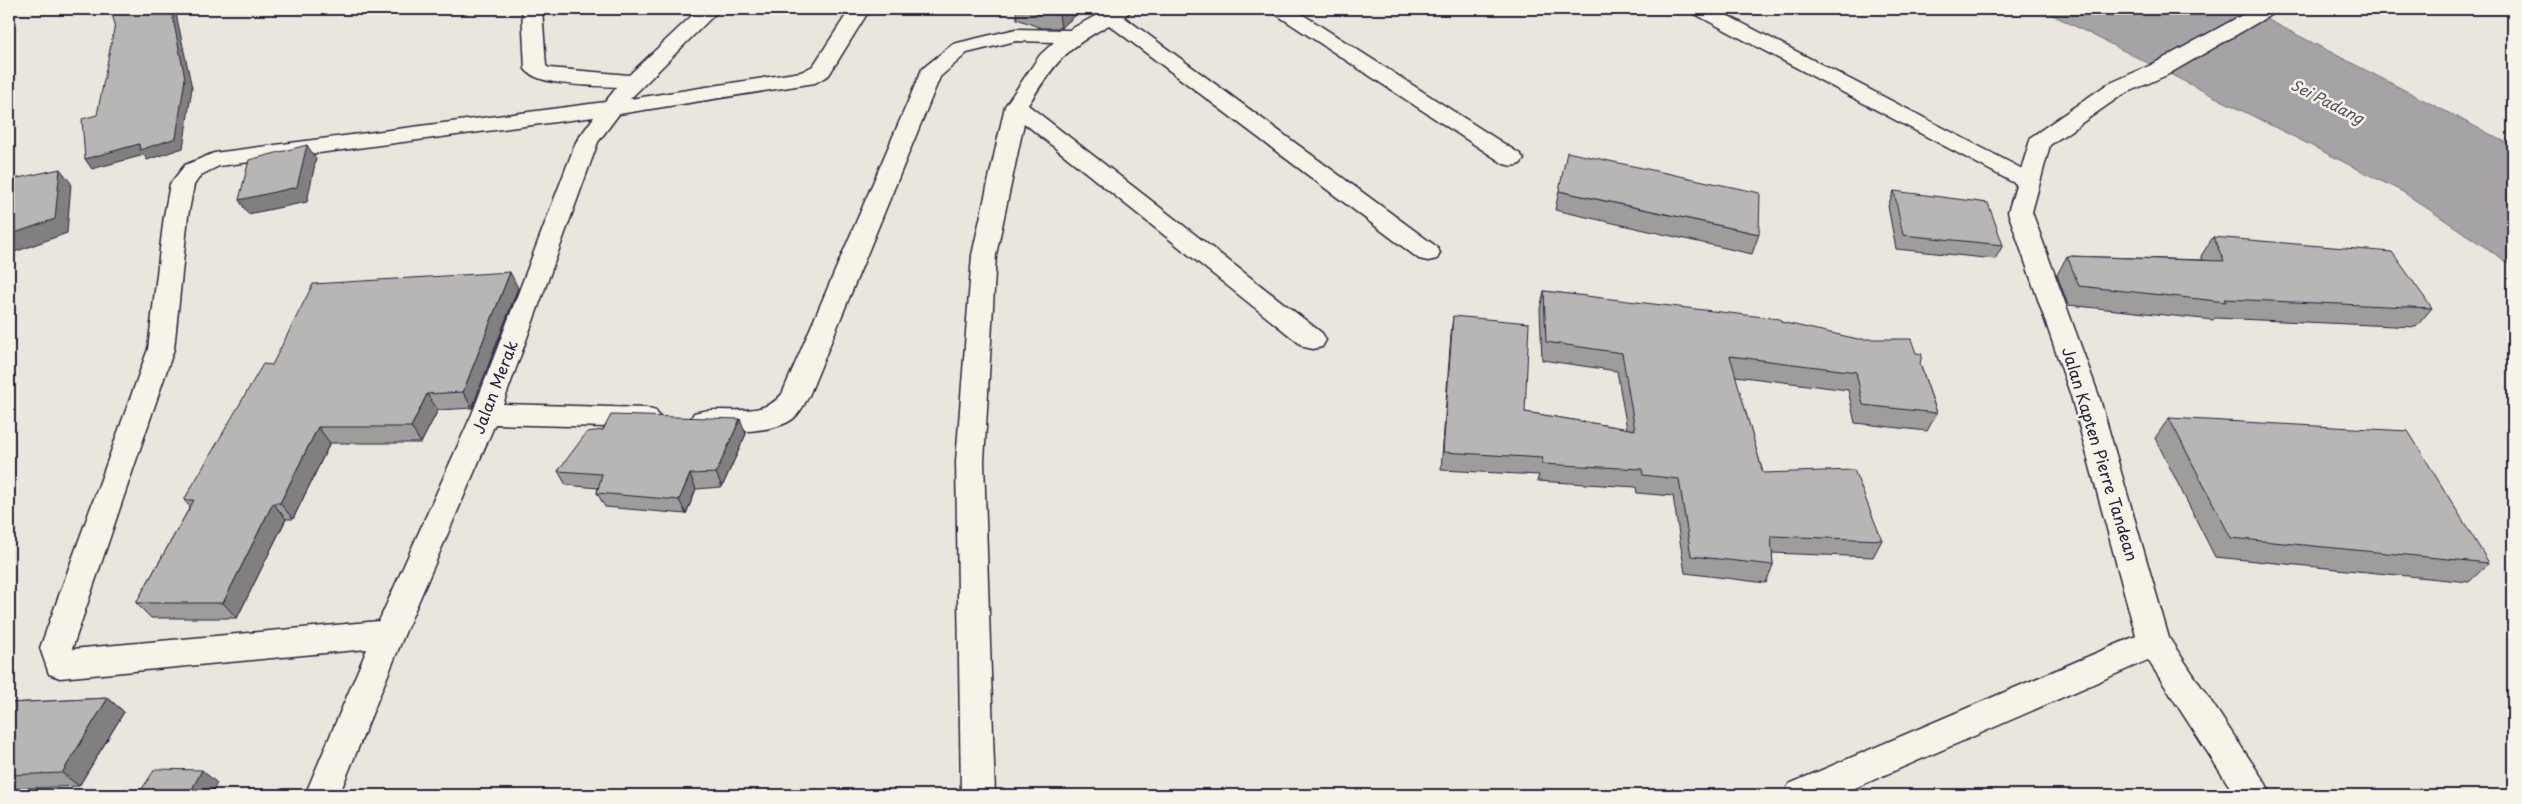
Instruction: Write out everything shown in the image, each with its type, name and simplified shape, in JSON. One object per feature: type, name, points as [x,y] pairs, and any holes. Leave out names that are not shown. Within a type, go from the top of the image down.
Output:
[{"type":"street","points":[[532,9],[536,69],[544,74],[634,82]]},
{"type":"street","name":"Jalan Merak","points":[[322,795],[389,633],[486,414],[587,142],[634,82],[710,9]]},
{"type":"street","points":[[389,633],[60,664],[56,648],[161,348],[176,216],[182,184],[193,170],[214,160],[612,108],[807,78],[821,70],[860,9]]},
{"type":"street","points":[[1281,9],[1512,159]]},
{"type":"street","points":[[1700,9],[2028,182]]},
{"type":"street","name":"Jalan Kapten Pierre Tandean","points":[[2254,795],[2154,643],[2085,396],[2020,212],[2039,142],[2114,90],[2159,70],[2267,9]]},
{"type":"street","points":[[978,795],[970,461],[984,255],[1016,106],[1047,59],[1073,36],[1117,12],[1428,253]]},
{"type":"street","points":[[486,414],[764,420],[784,411],[794,398],[930,74],[960,48],[1016,36],[1073,36]]},
{"type":"street","points":[[1016,106],[1313,340]]},
{"type":"street","points":[[1801,795],[2154,643]]},
{"type":"water","name":"Sei Padang","points":[[2041,9],[2247,9],[2513,146],[2513,266],[2403,192]]},
{"type":"building","points":[[110,9],[171,9],[185,78],[176,138],[140,150],[139,144],[85,159],[82,119],[97,115],[115,24]]},
{"type":"building","points":[[1026,9],[1065,9],[1059,14],[1039,14]]},
{"type":"building","points":[[307,145],[297,187],[239,200],[249,160]]},
{"type":"building","points":[[1567,152],[1760,193],[1759,234],[1559,191]]},
{"type":"building","points":[[60,169],[55,219],[9,235],[9,180]]},
{"type":"building","points":[[1894,191],[1988,203],[2003,245],[1903,235]]},
{"type":"building","points":[[2213,237],[2392,252],[2432,308],[2224,299],[2226,302],[2079,286],[2067,256],[2224,261]]},
{"type":"building","points":[[510,272],[463,392],[427,394],[411,427],[318,427],[280,503],[273,503],[223,603],[136,603],[194,500],[184,500],[263,364],[272,365],[313,284]]},
{"type":"building","points":[[1544,291],[1780,319],[1781,322],[1858,339],[1911,339],[1916,353],[1922,354],[1920,364],[1937,413],[1863,405],[1856,372],[1730,356],[1763,473],[1854,470],[1882,540],[1771,536],[1773,565],[1691,556],[1679,479],[1643,475],[1642,469],[1541,464],[1543,458],[1443,452],[1453,316],[1529,323],[1525,412],[1635,430],[1622,353],[1546,342]]},
{"type":"building","points":[[611,415],[740,419],[716,473],[690,474],[679,500],[597,493],[602,474],[558,471],[587,432],[603,430]]},
{"type":"building","points":[[2169,418],[2408,431],[2489,563],[2231,538]]},
{"type":"building","points":[[108,698],[62,773],[9,775],[9,703]]},
{"type":"building","points":[[155,769],[202,770],[189,795],[138,795]]}]
